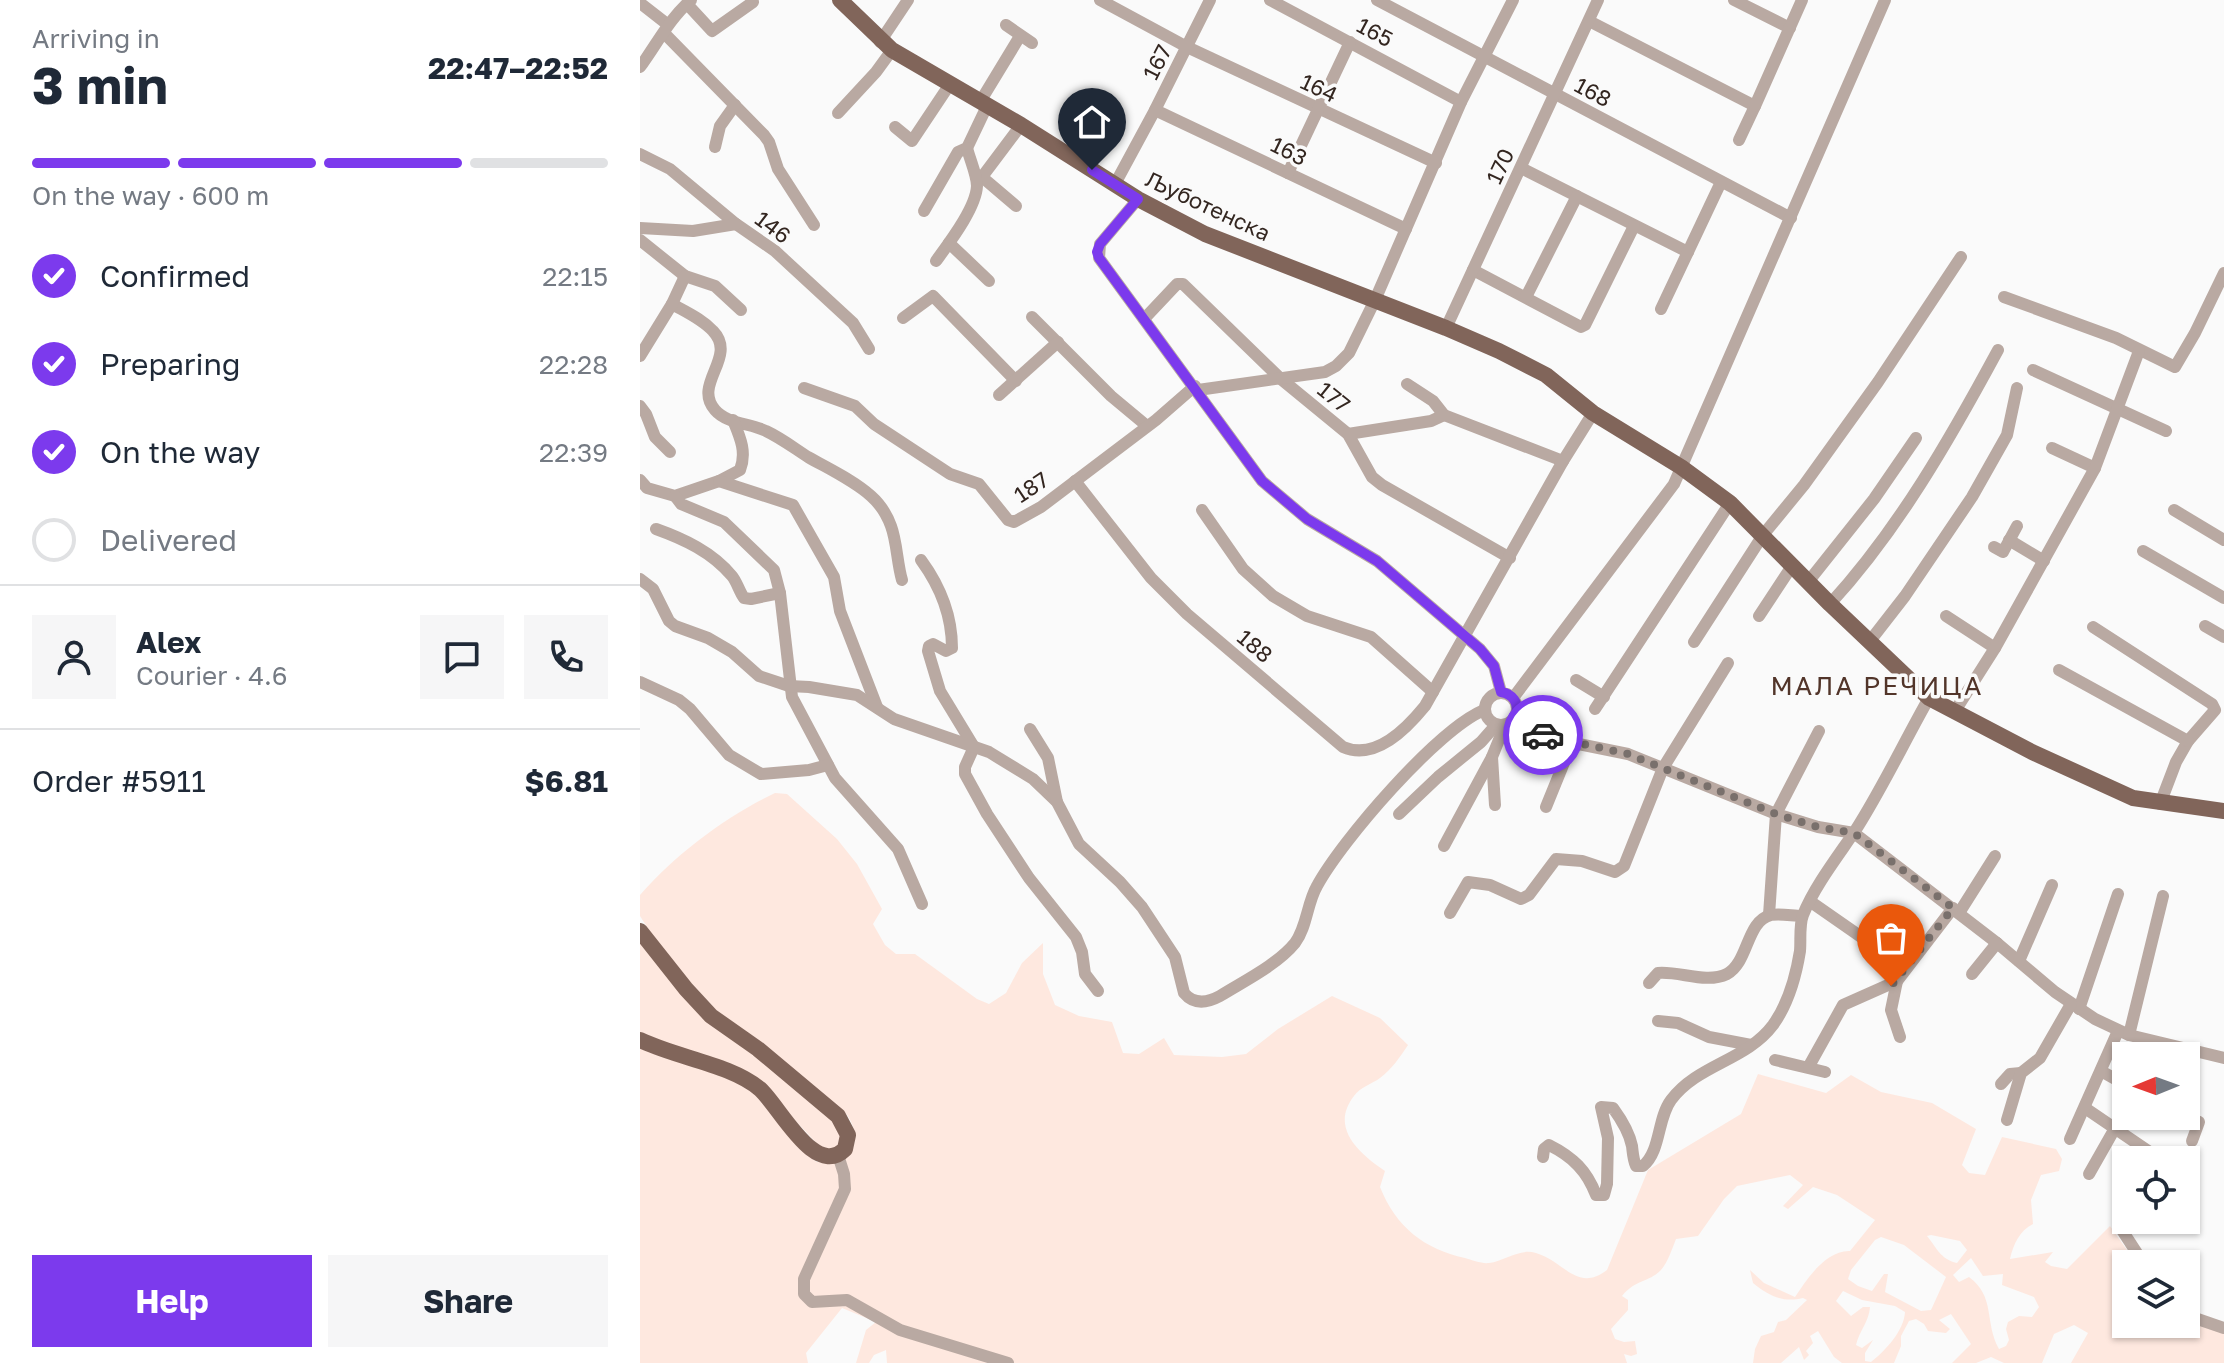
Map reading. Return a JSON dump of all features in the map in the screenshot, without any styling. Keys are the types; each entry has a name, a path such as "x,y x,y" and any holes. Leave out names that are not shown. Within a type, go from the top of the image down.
{"main road":[{"name":"Љуботенска","path":"840,0 886,46 1021,125 1138,199 1205,234 1446,328 1546,375 1593,413 1681,467 1730,503 1929,698 2032,752 2133,798 2224,811"},
{"path":"640,931 711,1016 758,1049 838,1116 848,1135 845,1149 838,1155 823,1157 808,1148 766,1095 744,1079 640,1040"}],"street":[{"path":"838,113 876,72 908,0"},
{"name":"164","path":"1100,0 1187,47 1436,163"},
{"name":"167","path":"1115,184 1210,0"},
{"name":"165","path":"1270,0 1461,102"},
{"name":"168","path":"1377,0 1791,218"},
{"path":"1196,388 1314,374 1336,366 1349,353 1461,102 1513,0"},
{"name":"170","path":"1446,328 1598,0"},
{"path":"1734,0 1749,4 1790,28"},
{"path":"1739,140 1802,0"},
{"path":"1030,729 1048,758 1057,802 1075,838 1132,896 1170,948 1188,998 1203,1002 1220,996 1294,944 1315,888 1377,806 1422,758 1468,718 1484,710 1489,698 1507,695 1669,493 1885,0"},
{"path":"640,67 689,2 712,31 753,2"},
{"name":"146","path":"640,3 769,142 778,169 814,225"},
{"path":"1589,21 1755,106"},
{"path":"1006,25 1032,43"},
{"path":"936,261 970,207 977,184 967,148 983,104 1020,36"},
{"path":"1288,173 1350,42"},
{"path":"895,127 912,141 950,84"},
{"path":"715,147 720,126 735,105"},
{"name":"163","path":"1155,110 1406,229"},
{"path":"1016,206 982,177 1021,125"},
{"path":"924,211 958,152 967,148"},
{"name":"146","path":"640,154 670,169 736,224 775,251 853,323 869,349"},
{"path":"1521,168 1688,252"},
{"path":"1661,309 1721,182"},
{"path":"1526,297 1577,196"},
{"path":"1138,199 1100,244 1097,252 1099,258 1248,463 1283,501 1377,561 1480,649 1494,666 1507,695 1517,706 1516,714 1438,777 1399,814"},
{"path":"640,228 693,231 736,224"},
{"path":"1473,270 1577,326 1585,325 1634,226"},
{"path":"641,242 685,276 715,286 741,310"},
{"path":"949,243 989,281"},
{"path":"1694,642 1763,535 1804,485 1878,382 1961,257"},
{"path":"2004,297 2116,338 2171,367 2179,364 2224,273"},
{"path":"640,356 685,276"},
{"name":"177","path":"1144,319 1177,284 1183,284 1281,379 1348,434 1372,477 1510,558"},
{"path":"903,318 933,296 1016,381"},
{"path":"672,304 698,318 715,332 722,345 722,354 708,386 714,409 725,418 778,437 870,495 883,509 892,528 902,580"},
{"path":"1032,317 1111,396 1147,426"},
{"path":"999,395 1058,342"},
{"path":"1830,604 1858,573 1936,460 1998,350"},
{"path":"1955,711 1995,648 2095,468 2139,351"},
{"path":"2033,370 2166,431"},
{"path":"1407,384 1433,401 1444,415 1563,461"},
{"name":"187","path":"804,388 855,406 880,427 950,474 979,484 1011,521 1017,521 1041,507 1196,388"},
{"path":"1870,641 1905,596 1972,497 2007,435 2017,388"},
{"path":"640,406 655,437 670,452"},
{"name":"188","path":"1075,481 1151,578 1187,614 1343,747 1358,751 1391,740 1411,724 1433,692 1593,413"},
{"path":"1348,434 1431,421 1444,415"},
{"path":"640,480 647,488 675,496 719,481 740,470 742,444 733,420"},
{"path":"1808,582 1856,522 1916,438"},
{"path":"2052,448 2095,468"},
{"path":"719,481 793,505 834,577 840,611 879,710"},
{"path":"675,496 681,504 724,522 767,561 777,578 780,593 792,697 846,793 898,849 922,904"},
{"path":"1595,709 1730,503"},
{"path":"1202,510 1243,569 1273,596 1296,611 1322,622 1371,637 1386,647 1433,692"},
{"path":"2174,510 2224,540"},
{"path":"1994,547 2003,552 2017,526"},
{"path":"656,529 710,555 733,577 744,598 780,593"},
{"path":"2009,540 2044,561"},
{"path":"2143,551 2224,598"},
{"path":"921,560 936,580 948,612 952,638 950,651 933,644 928,651 940,691 974,747"},
{"path":"1759,616 1792,566"},
{"path":"640,579 653,589 669,621 675,626 708,638 732,652 759,676 789,686 857,695 919,730 1004,759 1033,779 1057,802"},
{"path":"1946,616 1995,648"},
{"path":"2205,626 2224,637"},
{"path":"2093,627 2212,704 2215,710 2188,741 2176,762 2160,804"},
{"path":"1450,913 1468,882 1490,885 1521,899 1529,895 1556,859 1582,861 1615,872 1624,866 1663,768 1728,663"},
{"path":"2059,670 2188,741"},
{"path":"1576,680 1604,697"},
{"path":"640,682 679,700 729,755 761,774 809,770 828,765"},
{"path":"1543,1157 1544,1149 1549,1145 1557,1149 1587,1173 1596,1195 1604,1195 1608,1138 1601,1107 1613,1108 1621,1118 1632,1144 1633,1163 1643,1166 1652,1154 1660,1121 1670,1102 1699,1073 1734,1058 1763,1037 1775,1022 1789,992 1800,949 1802,916 1854,833 1929,698"},
{"path":"1484,710 1488,719 1500,725"},
{"path":"1516,714 1532,729 1549,738 1628,754 1776,814 1827,829 1854,833 2075,1007 2124,1033 2224,1058"},
{"path":"1444,846 1492,757 1500,725"},
{"path":"1769,915 1776,814 1819,731"},
{"path":"1546,807 1572,743"},
{"path":"974,747 967,760 965,774 1029,878 1076,937 1085,974 1098,991"},
{"path":"1492,757 1495,805"},
{"path":"1809,1066 1843,1005 1897,981 1956,911 1995,856"},
{"path":"2019,961 2052,885"},
{"path":"2001,1084 2010,1074 2021,1073 2040,1058 2075,1007 2118,894"},
{"path":"2070,1139 2101,1071 2124,1033 2163,896"},
{"path":"1811,902 1867,941"},
{"path":"1649,983 1658,973 1714,978 1728,973 1740,963 1762,920 1769,915 1802,916"},
{"path":"1972,974 1997,943"},
{"path":"1897,981 1891,1010 1900,1037"},
{"path":"1658,1021 1678,1023 1709,1037 1751,1045"},
{"path":"1775,1060 1825,1072"},
{"path":"2101,1071 2112,1077"},
{"path":"2007,1120 2021,1073"},
{"path":"2085,1108 2112,1128"},
{"path":"2089,1174 2114,1130 2140,1146"},
{"path":"2192,1141 2196,1130"},
{"path":"838,1155 843,1165 845,1189 804,1279 803,1291 807,1299 816,1303 847,1300 900,1330 1008,1363"},
{"path":"2200,1320 2224,1328"}],"shaded area":[{"path":"775,793 787,794 837,839 857,864 882,909 873,924 885,945 896,954 915,954 977,999 989,1004 1006,993 1022,963 1043,943 1043,974 1055,1005 1079,1016 1112,1022 1123,1053 1139,1054 1164,1038 1174,1055 1222,1057 1246,1054 1278,1029 1332,996 1380,1018 1408,1045 1388,1071 1354,1096 1347,1108 1346,1129 1366,1157 1385,1171 1380,1187 1403,1225 1424,1242 1450,1254 1486,1263 1530,1252 1546,1257 1579,1277 1596,1276 1607,1270 1648,1170 1741,1114 1758,1074 1826,1093 1851,1075 1881,1092 1932,1103 1976,1129 1962,1165 1969,1173 1985,1175 2002,1137 2056,1149 2062,1159 2059,1171 2041,1175 2031,1200 2033,1224 2018,1238 2010,1259 2053,1252 2045,1262 2067,1269 2110,1226 2112,1234 2116,1234 2127,1250 2112,1250 2112,1338 2200,1338 2200,1324 2224,1332 2224,1363 2071,1363 2088,1333 2074,1325 2054,1334 2042,1363 2004,1363 1991,1357 1976,1363 1952,1363 1971,1344 1951,1314 1939,1320 1950,1329 1946,1333 1928,1331 1916,1319 1909,1321 1901,1336 1901,1346 1894,1363 1842,1363 1834,1357 1818,1331 1810,1336 1813,1343 1806,1351 1809,1355 1804,1360 1799,1347 1781,1363 1753,1363 1761,1336 1774,1332 1778,1322 1786,1320 1807,1300 1771,1295 1753,1283 1750,1270 1764,1283 1795,1297 1825,1260 1850,1251 1875,1220 1837,1195 1813,1187 1788,1209 1783,1206 1803,1185 1790,1175 1737,1186 1698,1236 1676,1239 1661,1270 1622,1296 1628,1300 1628,1310 1611,1329 1615,1339 1635,1341 1637,1354 1624,1354 1627,1363 887,1363 886,1350 874,1355 869,1363 856,1363 866,1330 876,1322 842,1308 806,1353 808,1363 640,1363 640,1046 709,1068 742,1084 769,1106 797,1143 817,1162 839,1163 850,1154 855,1142 847,1115 767,1049 731,1026 664,954 640,916 640,895 654,880 702,838","holes":["1927,1236 1960,1241 1967,1250 1957,1263 1951,1261 1939,1252","1881,1237 1904,1245 1946,1277 1931,1310 1921,1311 1885,1292 1888,1274 1884,1274 1872,1291 1848,1279 1851,1270 1875,1240","1971,1258 1983,1276 2003,1274 2002,1285 2034,1297 2039,1307 2032,1317 2019,1316 2008,1322 2009,1340 2006,1346 1999,1349 1983,1293 1969,1277 1959,1282 1953,1275","1843,1291 1862,1300 1895,1306 1905,1312 1897,1333 1871,1362 1865,1361 1865,1353 1873,1340 1862,1348 1856,1345 1870,1307 1863,1307 1851,1316 1836,1301"]},
{"path":"640,942 744,1045 830,1118 841,1132 837,1148 823,1150 774,1098 640,1034"}],"way so far":[{"path":"1543,735 1628,754 1736,800 1795,821 1854,833 1953,908 1891,986"}],"district":[{"name":"МАЛА РЕЧИЦА","path":"1877,686"}],"route":[{"path":"1092,170 1138,199 1100,244 1097,252 1099,258 1262,481 1291,508 1377,561 1480,649 1494,666 1501,692 1513,698 1517,706 1516,714 1543,735"}]}
